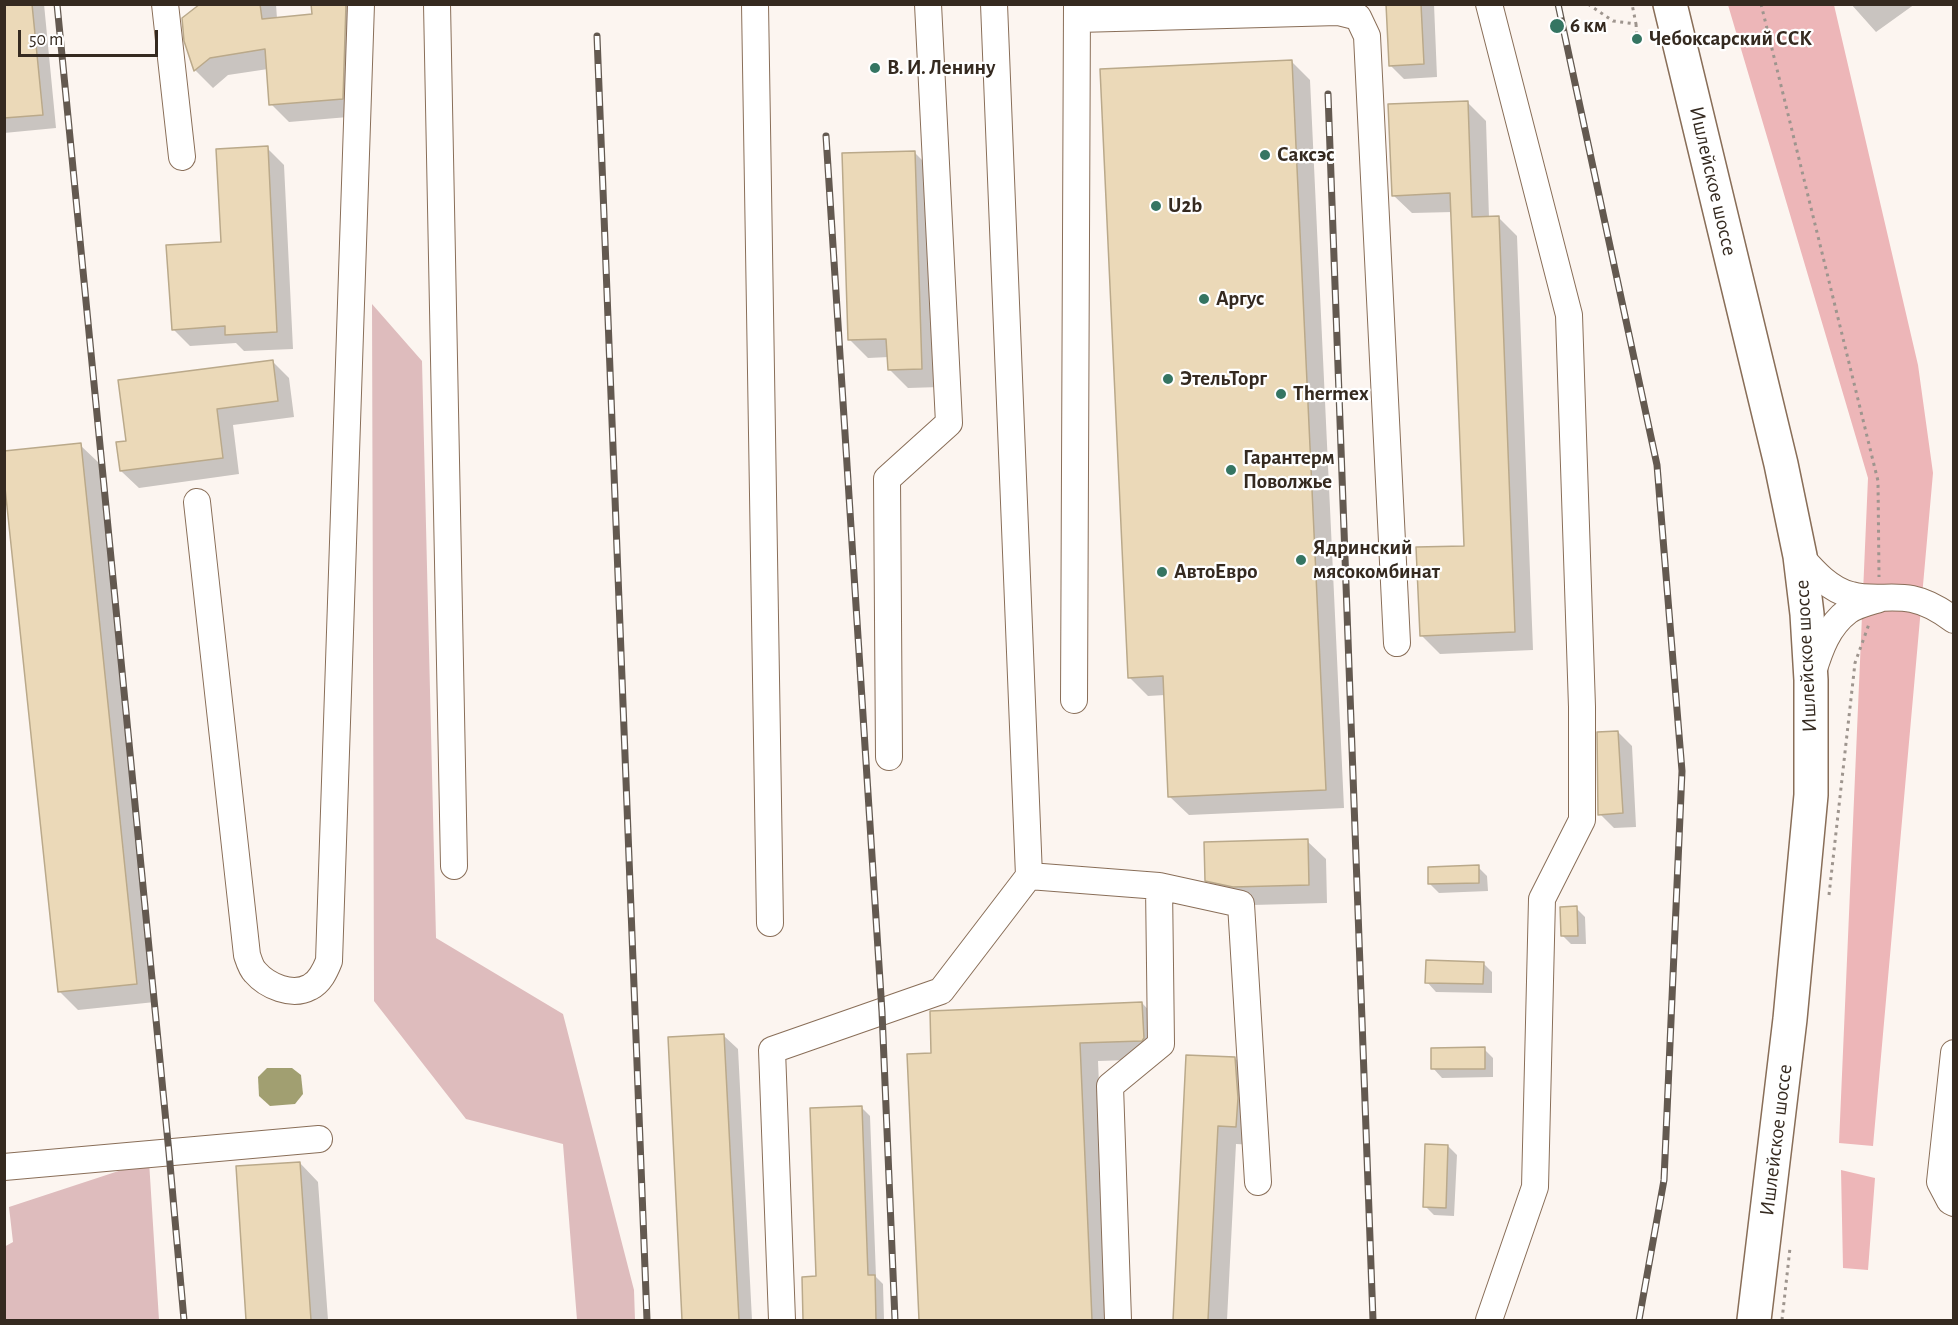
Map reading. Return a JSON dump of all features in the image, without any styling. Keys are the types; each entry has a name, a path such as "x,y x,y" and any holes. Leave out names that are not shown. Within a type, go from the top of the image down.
{"main road":[{"name":"Ишлейское шоссе","path":"1670,4 1781,464 1800,556 1808,614 1811,680 1811,795 1790,1019 1754,1320"}],"lane":[{"path":"165,4 182,157"},
{"path":"197,502 247,955 254,971 265,981 281,989 299,991 311,987 322,976 329,961 361,4"},
{"path":"437,4 454,866"},
{"path":"755,4 770,923"},
{"path":"889,757 887,479 949,423 928,4"},
{"path":"782,1320 772,1050 941,991 1029,876 994,4"},
{"path":"1489,4 1569,315 1582,695 1582,820 1542,899 1535,1187 1489,1320"},
{"path":"1074,700 1077,12 1338,12 1358,17 1367,36 1397,643"},
{"path":"1800,556 1814,573 1833,587 1851,595 1912,599 1942,611 1953,620"},
{"path":"1811,680 1820,650 1831,629 1849,610 1879,598"},
{"path":"1029,876 1159,886 1241,904 1258,1182"},
{"path":"1118,1320 1110,1086 1161,1044 1159,886"},
{"path":"1953,1053 1940,1182 1953,1203"},
{"path":"4,1167 319,1139"}],"path":[{"path":"1588,4 1613,21 1636,24"},
{"path":"1632,4 1637,39"}],"shaded area":[{"path":"1728,5 1834,5 1918,365 1933,473 1873,1146 1839,1143 1868,478"},
{"path":"372,304 422,361 436,938 563,1014 634,1290 635,1320 577,1320 563,1144 466,1119 374,1001"},
{"path":"267,1068 292,1068 301,1075 303,1094 295,1104 270,1106 259,1096 258,1077"},
{"path":"149,1161 159,1320 5,1320 4,1247 13,1242 9,1207"},
{"path":"1841,1170 1875,1178 1868,1270 1843,1268"}],"building":[{"path":"4,4 32,4 43,115 4,118"},
{"path":"200,4 260,4 262,19 312,14 311,4 346,4 343,99 269,105 265,49 210,58 194,71 184,41 182,18"},
{"path":"1386,4 1421,4 1424,64 1389,66"},
{"path":"1292,60 1326,790 1168,797 1163,676 1128,678 1100,69"},
{"path":"1468,101 1472,217 1499,216 1515,632 1420,636 1416,547 1464,546 1450,193 1392,196 1388,104"},
{"path":"268,146 277,332 225,335 225,326 172,330 166,245 221,242 216,149"},
{"path":"915,151 922,369 888,370 886,339 848,340 842,153"},
{"path":"273,360 278,401 217,409 223,458 120,471 116,442 126,441 118,380"},
{"path":"81,443 137,984 58,992 4,478 4,451"},
{"path":"1618,731 1623,813 1598,815 1597,732"},
{"path":"1308,839 1309,885 1233,887 1205,881 1204,842"},
{"path":"1479,865 1479,883 1428,884 1428,867"},
{"path":"1577,906 1578,936 1561,936 1560,907"},
{"path":"1426,960 1484,962 1483,984 1425,983"},
{"path":"1142,1002 1144,1038 1142,1041 1080,1043 1092,1320 919,1320 907,1054 931,1053 930,1011"},
{"path":"724,1034 739,1320 682,1320 668,1037"},
{"path":"1485,1047 1485,1069 1431,1069 1431,1048"},
{"path":"1186,1055 1235,1057 1238,1098 1236,1127 1218,1126 1208,1320 1173,1320"},
{"path":"862,1106 868,1275 875,1275 876,1320 803,1320 802,1277 816,1276 810,1108"},
{"path":"1425,1144 1448,1145 1446,1208 1423,1207"},
{"path":"300,1162 311,1320 246,1320 236,1166"}],"railway":[{"path":"57,4 184,1320"},
{"path":"1558,4 1657,465 1682,771 1664,1180 1639,1320"},
{"path":"597,36 647,1320"},
{"path":"1328,94 1373,1320"},
{"path":"826,136 882,1012 895,1320"}],"place":[{"name":"6 км","path":"1557,26"},
{"name":"Чебоксарский ССК","path":"1637,39"},
{"name":"В. И. Ленину","path":"875,68"},
{"name":"Саксэс","path":"1265,155"},
{"name":"U2b","path":"1156,206"},
{"name":"Аргус","path":"1204,299"},
{"name":"ЭтельТорг","path":"1168,379"},
{"name":"Thermex","path":"1281,394"},
{"name":"Гарантерм Поволжье","path":"1231,470"},
{"name":"Ядринский мясокомбинат","path":"1301,560"},
{"name":"АвтоЕвро","path":"1162,572"}]}
